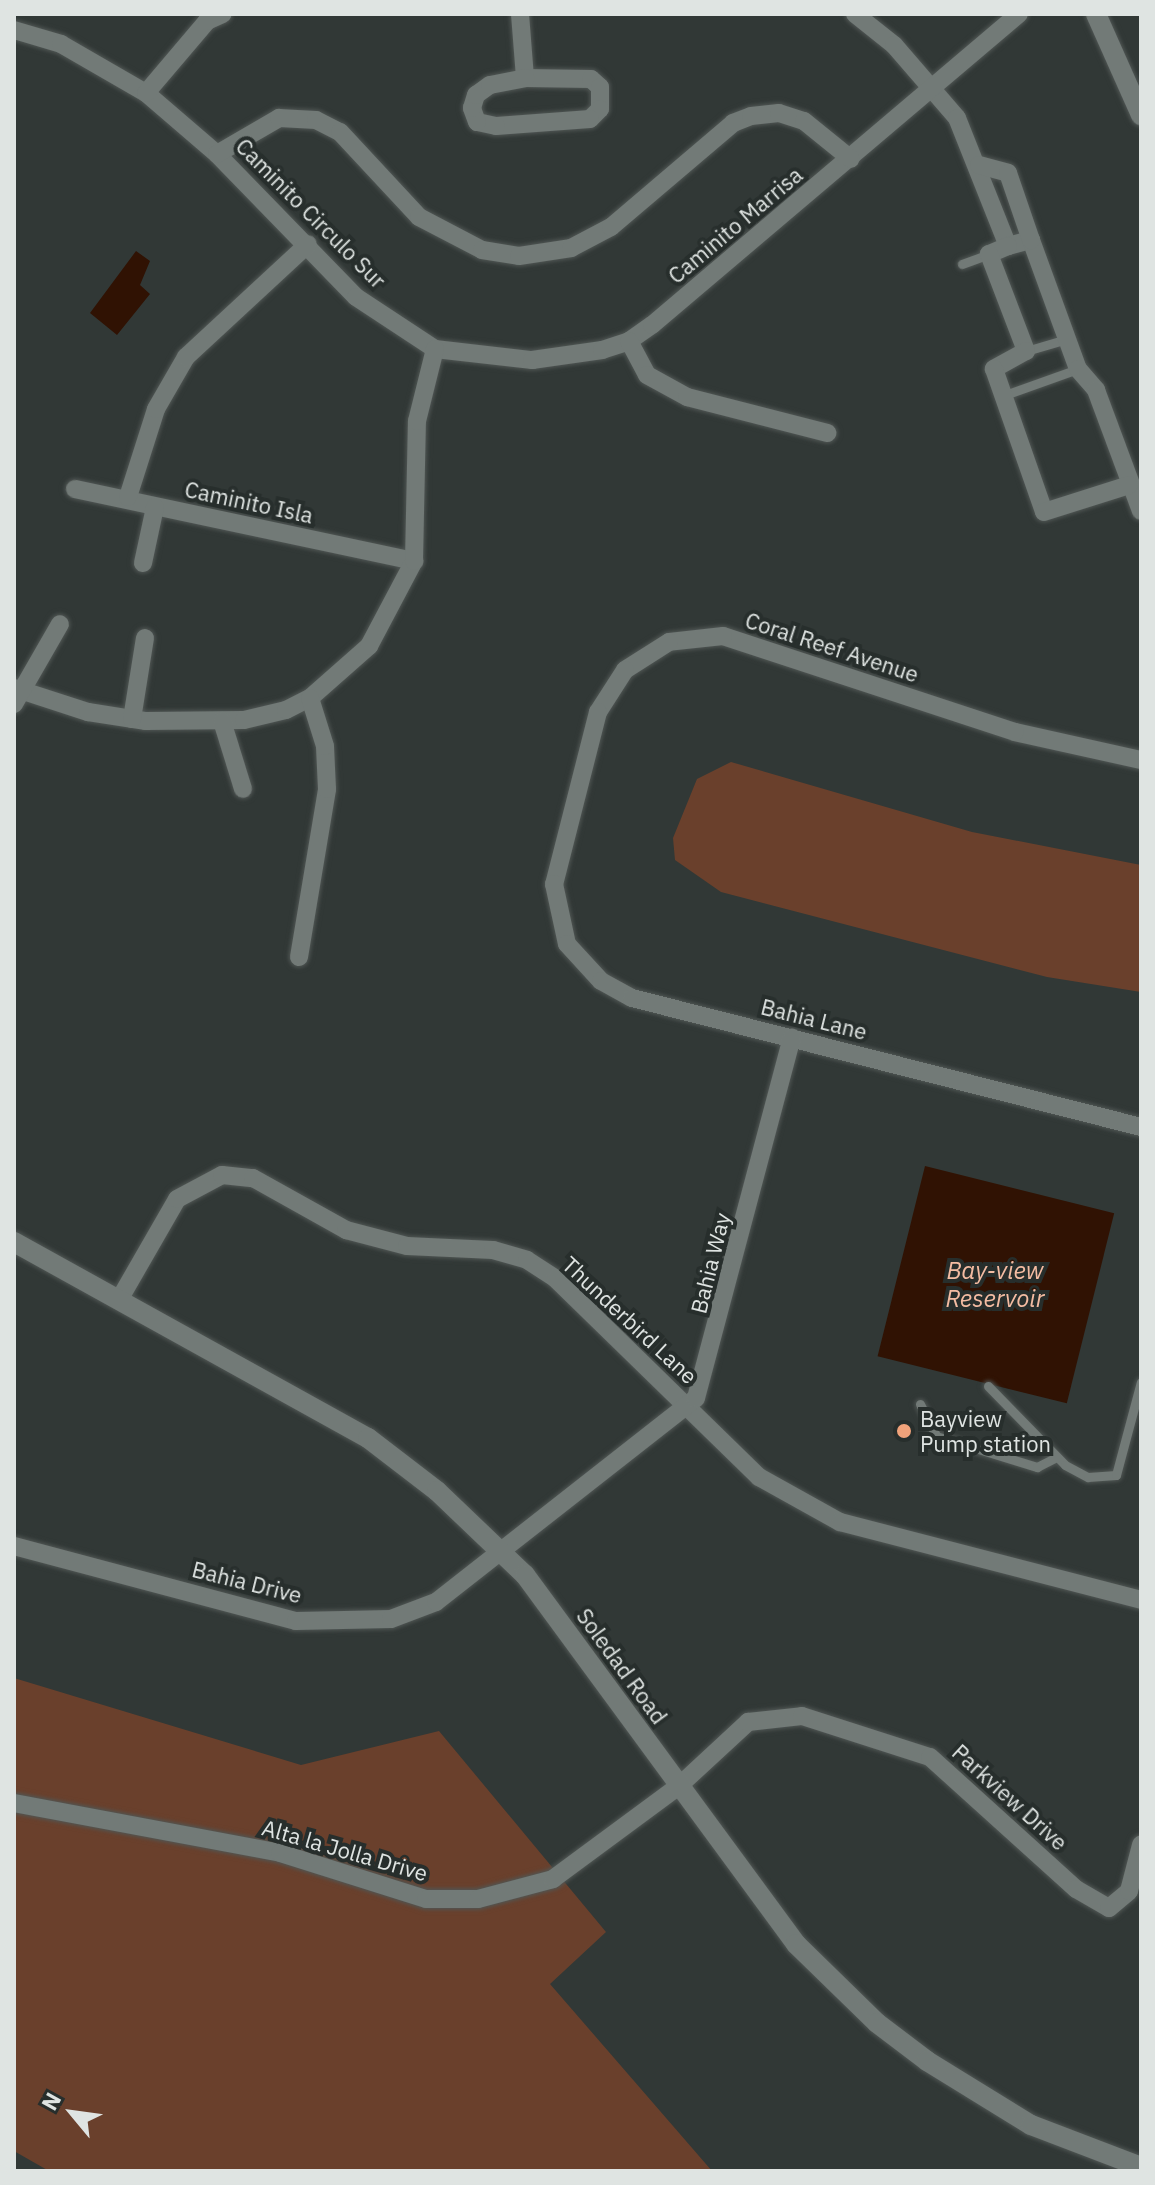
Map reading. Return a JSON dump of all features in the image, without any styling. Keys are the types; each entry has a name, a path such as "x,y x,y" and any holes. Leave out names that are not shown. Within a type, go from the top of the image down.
{"street":[{"path":"23,32 32,14"},
{"path":"520,14 525,78"},
{"path":"855,14 894,45 957,118 979,165 1008,246"},
{"name":"Caminito Marrisa","path":"435,349 532,360 629,341 935,89 1019,14"},
{"path":"1096,14 1141,115"},
{"path":"146,93 209,16"},
{"name":"Caminito Circulo Sur","path":"23,32 61,44 146,93 217,154 308,244 356,297 435,349"},
{"path":"525,78 591,79 600,87 600,109 590,119 496,126 477,122 472,108 476,95 490,85 525,78"},
{"path":"217,154 279,118 316,120 340,132 419,217 482,250 519,256 571,248 611,227 733,123 751,116 779,113 804,121 851,159"},
{"path":"979,165 1008,173 1078,369 1096,390 1141,511"},
{"path":"1031,240 989,254 1026,351 994,369 1044,512 1129,485"},
{"path":"128,497 156,409 186,357 308,244"},
{"path":"629,341 647,375 687,397 827,433"},
{"path":"60,624 17,695 132,719 222,721 286,710 310,698 369,646 414,561 417,421 435,349"},
{"name":"Caminito Isla","path":"75,489 128,497 155,507 414,561"},
{"path":"143,563 155,507"},
{"name":"Coral Reef Avenue","path":"559,869 598,712 625,670 669,642 723,636 1015,732 1141,760"},
{"path":"132,719 145,638"},
{"path":"299,957 327,789 325,746 310,698"},
{"path":"222,721 243,789"},
{"name":"Bahia Lane","path":"559,869 557,913 567,944 601,981 632,998 1141,1127"},
{"name":"Bahia Way","path":"503,1552 686,1405 705,1380 792,1038"},
{"name":"Thunderbird Lane","path":"119,1300 177,1199 222,1175 253,1178 346,1230 407,1246 493,1250 527,1260 556,1279 780,1494 840,1522 1141,1600"},
{"name":"Soledad Road","path":"14,1242 368,1438 437,1491 525,1575 796,1944 877,2023 927,2061 1031,2125 1141,2167"},
{"name":"Bahia Drive","path":"14,1546 296,1621 391,1619 436,1602 503,1552"},
{"name":"Parkview Drive","path":"680,1785 748,1722 802,1716 930,1757 1076,1889 1109,1908 1129,1891 1141,1845"},
{"name":"Alta la Jolla Drive","path":"14,1803 280,1853 410,1896 478,1899 553,1879 680,1785"}],"lane":[{"path":"962,264 989,254"},
{"path":"1026,351 1067,339"},
{"path":"1002,396 1078,369"},
{"path":"988,1386 1057,1457 1088,1477 1116,1475 1141,1382"},
{"path":"920,1404 936,1436 1037,1467 1057,1457"}],"shaded area":[{"path":"731,762 972,832 1141,865 1141,992 1047,977 721,892 675,860 673,838 697,779"},
{"path":"14,1678 301,1765 439,1731 606,1932 550,1984 712,2171 49,2171 14,2151"}],"water":[{"path":"136,251 150,261 140,285 150,294 117,335 90,313"},
{"name":"Bay-view Reservoir","path":"925,1166 1114,1213 1067,1403 878,1356"}],"place":[{"name":"Bayview Pump station","path":"904,1431"}]}
